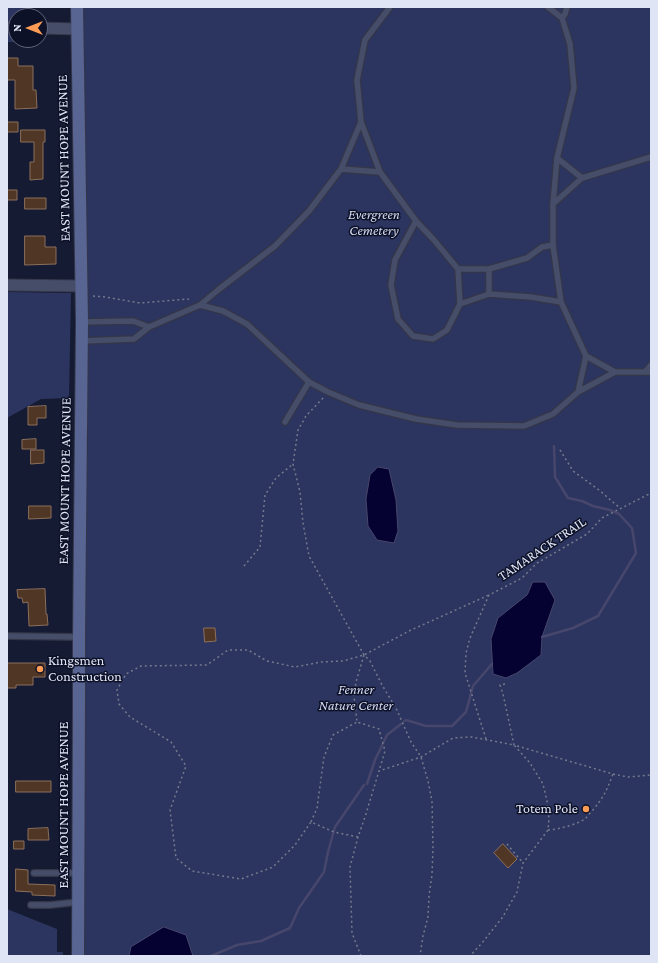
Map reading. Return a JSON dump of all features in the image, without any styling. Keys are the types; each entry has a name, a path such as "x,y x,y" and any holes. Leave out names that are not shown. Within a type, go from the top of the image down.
{"street":[{"name":"EAST MOUNT HOPE AVENUE","path":"77,7 82,322 78,956"},
{"path":"48,28 77,29"},
{"path":"7,285 81,286"}],"lane":[{"path":"390,7 365,40 357,80 361,122 380,172 416,221 458,269 460,304 447,330 433,339 413,336 398,319 391,284 395,260 416,221"},
{"path":"548,7 562,18 570,44 574,88 557,158 553,204 553,245 561,302 586,356 615,372"},
{"path":"562,18 567,7"},
{"path":"82,341 134,339 149,327 200,305 275,246 309,211 341,169 361,122"},
{"path":"553,204 582,178 651,157"},
{"path":"557,158 582,178"},
{"path":"341,169 380,172"},
{"path":"458,269 489,269 527,258 542,247 553,245"},
{"path":"489,269 489,294"},
{"path":"460,304 489,294 531,297 561,302"},
{"path":"200,305 223,311 247,324 310,382 328,392 359,405 416,419 458,425 524,426 553,414 578,392 615,372 648,372 651,365"},
{"path":"82,322 133,322 149,327"},
{"path":"578,392 586,356"},
{"path":"285,422 310,382"},
{"path":"7,636 79,637"},
{"path":"34,873 79,873"},
{"path":"31,906 78,902"}],"path":[{"path":"90,296 119,299 133,303 188,299 200,305"},
{"path":"328,392 306,416 298,430 293,464 300,492 303,523 309,556 364,655 370,661 396,708 411,742 422,757 432,801 433,848 428,917 422,936 420,956"},
{"path":"560,450 573,470 621,509"},
{"path":"244,566 260,547 265,495 276,478 293,464"},
{"name":"TAMARACK TRAIL","path":"486,739 465,673 466,653 470,638 489,595 522,578 537,563 587,534 602,518 651,493"},
{"path":"361,956 352,933 350,867 358,837 386,751 379,729 357,722 333,735 324,758 317,808 311,822 295,845 273,867 241,879 192,871 176,858 170,810 186,766 171,742 130,717 119,704 117,690 126,674 141,666 207,665 228,650 248,650 267,661 295,667 321,662 343,661 364,655 409,631 489,595"},
{"path":"357,722 354,696 356,682 364,655"},
{"path":"470,956 482,944 502,918 518,892 523,864 548,830 549,819 543,784 530,763 514,745 500,685 505,684"},
{"path":"379,771 422,757 453,738 472,737 514,745 613,774 628,777 651,775"},
{"path":"548,830 576,823 586,818 600,803 608,789 613,774"},
{"path":"311,822 334,832 358,837"},
{"path":"507,844 523,864"}],"green space":[{"path":"7,7 32,7 8,8 7,42"},
{"path":"80,7 651,7 651,956 79,956 79,637 88,438"},
{"path":"7,292 71,293 69,398 41,399 7,418"},
{"path":"7,909 57,929 57,952 63,952 63,956 7,956"}],"shaded area":[{"path":"378,467 389,469 396,500 398,531 394,543 377,540 368,526 366,499 370,475"},
{"path":"533,582 545,582 555,600 542,637 541,655 517,673 506,678 493,674 491,639 498,618 527,595"},
{"path":"164,927 186,935 193,956 129,956 131,947"}],"building":[{"path":"7,58 18,58 18,66 33,66 33,90 36,90 37,108 15,109 15,80 7,80"},
{"path":"7,122 18,122 18,132 7,132"},
{"path":"21,130 45,130 45,142 43,142 43,179 30,180 30,162 34,162 34,142 21,142"},
{"path":"7,190 17,190 17,200 7,200"},
{"path":"25,198 46,198 46,209 25,209"},
{"path":"25,236 45,236 45,247 56,247 56,264 25,265"},
{"path":"46,406 46,418 37,418 37,425 28,425 28,407"},
{"path":"36,439 36,449 22,449 22,440"},
{"path":"31,450 44,450 44,463 31,464"},
{"path":"29,506 51,506 51,518 29,519"},
{"path":"45,589 48,625 29,626 28,602 23,603 22,598 18,598 17,590"},
{"path":"204,628 215,628 216,641 205,642"},
{"path":"7,663 45,663 45,677 33,677 33,685 16,685 16,688 7,688"},
{"path":"16,781 51,781 51,792 16,792"},
{"path":"48,828 49,840 28,840 28,829"},
{"path":"14,841 24,841 24,849 14,849"},
{"path":"503,844 517,859 508,868 494,853"},
{"path":"16,869 28,870 28,884 55,885 55,896 32,895 32,892 16,891"}],"waterway":[{"path":"542,637 573,628 598,616 636,553 632,528 619,514 582,501 568,498 555,477 554,446"},
{"path":"404,721 406,720 426,726 452,726 466,712 473,686 492,664"},
{"path":"367,784 375,760 387,735 401,724"},
{"path":"211,956 237,945 261,941 290,928 299,908 324,872 335,827 364,785"}],"place":[{"name":"Kingsmen Construction","path":"40,669"},
{"name":"Totem Pole","path":"586,809"}],"park label":[{"name":"Evergreen Cemetery","path":"374,224"},
{"name":"Fenner Nature Center","path":"356,698"}]}
